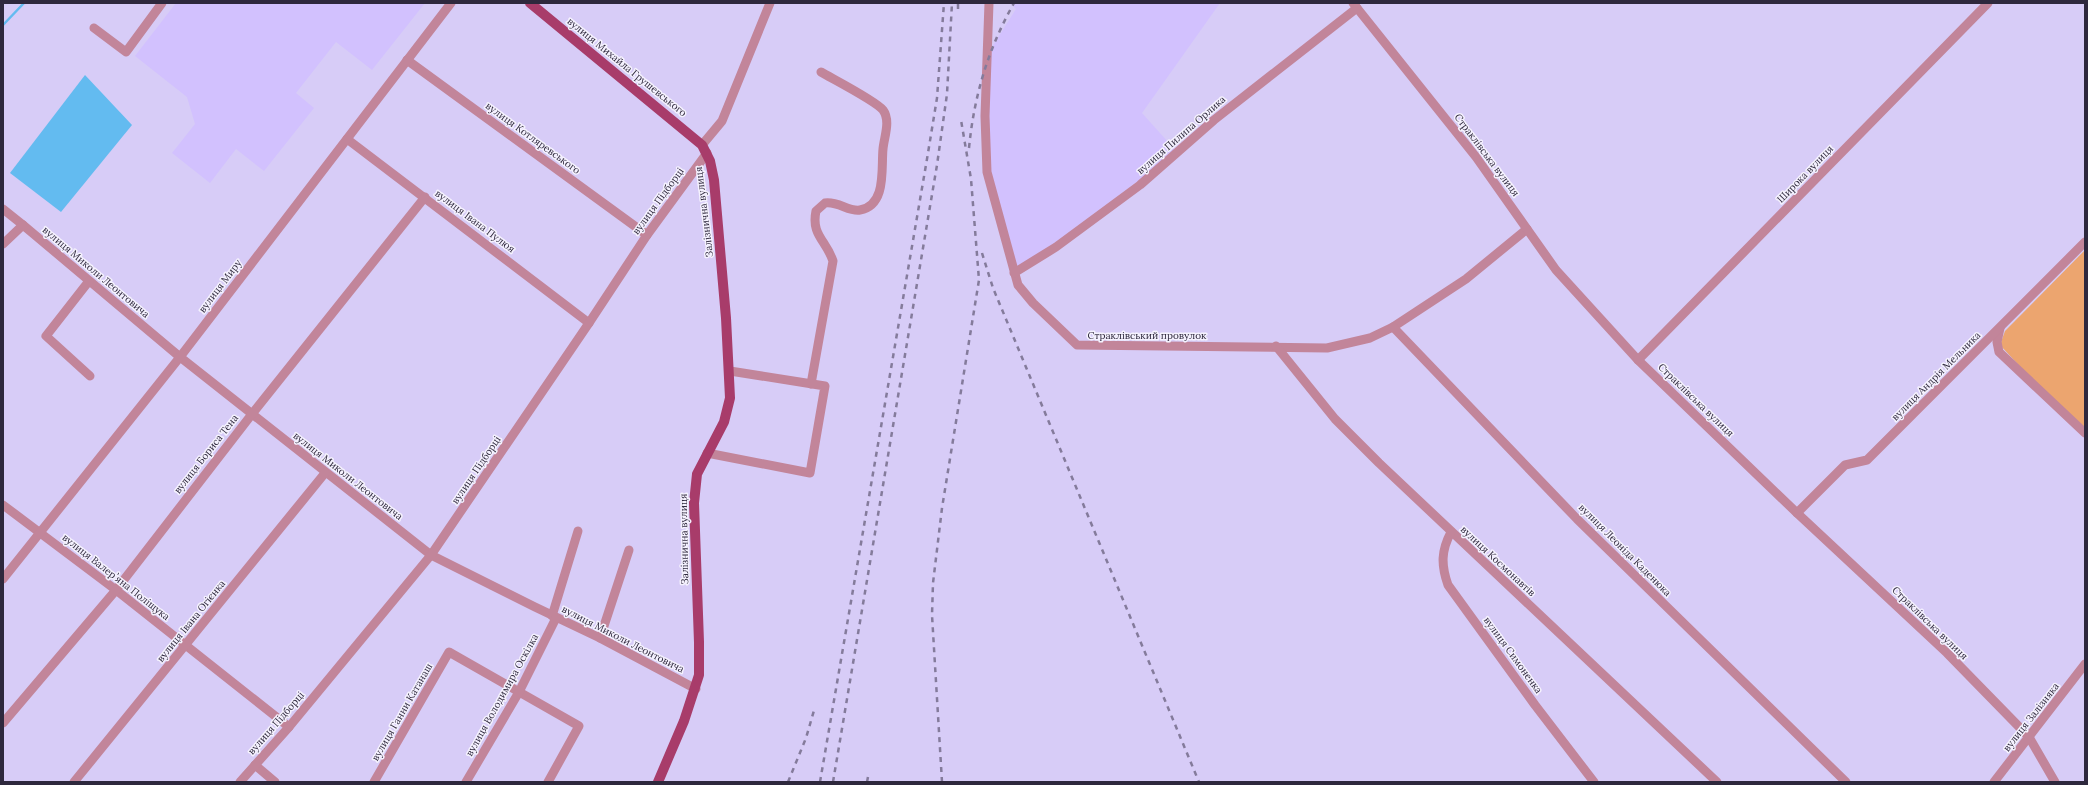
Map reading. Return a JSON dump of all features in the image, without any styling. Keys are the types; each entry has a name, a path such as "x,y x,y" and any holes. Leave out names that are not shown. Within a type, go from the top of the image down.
{"main road":[{"name":"вулиця Михайла Грушевського","path":"530,3 705,149"},
{"name":"Залізнична вулиця","path":"658,782 696,689 700,660 694,503 697,474 728,411 730,398 730,371 716,190 712,170 705,149"}],"street":[{"path":"94,28 126,52 162,3"},
{"name":"вулиця Миру","path":"3,579 180,357 451,3"},
{"path":"705,149 722,121 770,3"},
{"name":"Страклівський провулок","path":"989,3 985,116 987,172 1018,285 1033,303 1077,346 1276,346 1327,348 1370,338 1393,327 1466,280 1527,228"},
{"name":"Широка вулиця","path":"1638,360 1988,3"},
{"name":"вулиця Пилипа Орлика","path":"1014,273 1056,247 1140,185 1214,120 1355,5"},
{"name":"Страклівська вулиця","path":"1355,5 1476,156 1556,270 1638,360 1797,514 1947,653 2029,737 2056,782"},
{"name":"вулиця Котляревського","path":"407,60 646,235"},
{"path":"812,384 833,261 815,232 816,211 825,203 836,203 854,210 860,210 874,201 882,182 883,149 887,121 886,115 879,106 821,72"},
{"name":"вулиця Івана Пулюя","path":"347,139 589,323"},
{"name":"вулиця Підборці","path":"240,782 289,727 431,555 705,149"},
{"name":"вулиця Бориса Тена","path":"3,723 116,590 252,414 425,197"},
{"name":"вулиця Миколи Леонтовича","path":"3,209 180,357 325,473 431,555 554,617 600,638 696,689"},
{"path":"3,244 22,225"},
{"name":"вулиця Андрія Мельника","path":"1797,514 1845,465 1866,460 2085,242"},
{"path":"89,281 46,336 90,376"},
{"name":"вулиця Леоніда Каденюка","path":"1393,327 1577,518 1846,782"},
{"path":"2001,327 1997,342 1999,352 2085,433"},
{"name":"вулиця Космонавтів","path":"1276,346 1335,419 1378,464 1717,782"},
{"path":"707,453 810,473 825,386 730,371"},
{"name":"вулиця Івана Огієнка","path":"74,782 325,473"},
{"name":"вулиця Валерʼяна Поліщука","path":"3,505 116,590 289,727"},
{"name":"вулиця Володимира Оскілка","path":"466,782 519,692 554,617 578,531"},
{"name":"вулиця Симоненка","path":"1451,532 1443,550 1444,571 1448,585 1594,782"},
{"path":"600,638 629,550"},
{"name":"вулиця Ганни Катанаш","path":"374,782 449,652 519,692"},
{"name":"вулиця Залізняка","path":"1994,782 2085,664"},
{"path":"519,692 579,726 548,782"},
{"path":"255,765 276,782"}],"shaded area":[{"path":"176,3 425,3 372,70 336,42 296,93 314,108 264,171 236,149 210,183 172,153 195,124 187,97 135,56"},
{"path":"1010,3 1220,3 1142,113 1177,152 1014,273 987,172 987,55 1016,9"},
{"path":"2085,250 2085,428 2025,372 2000,345 2005,331"}],"water":[{"path":"85,75 132,125 61,212 10,173"}],"waterway":[{"path":"3,25 24,3"}],"railway":[{"path":"820,782 937,98 944,3"},
{"path":"833,782 937,165 947,94 952,3"},
{"path":"958,3 958,9"},
{"path":"969,148 974,110 984,73 997,38 1014,3"},
{"path":"942,782 932,615 933,583 942,508 979,280 971,179 961,120"},
{"path":"982,253 993,288 1199,782"},
{"path":"788,782 806,738 815,707"},
{"path":"867,782 868,777"}]}
